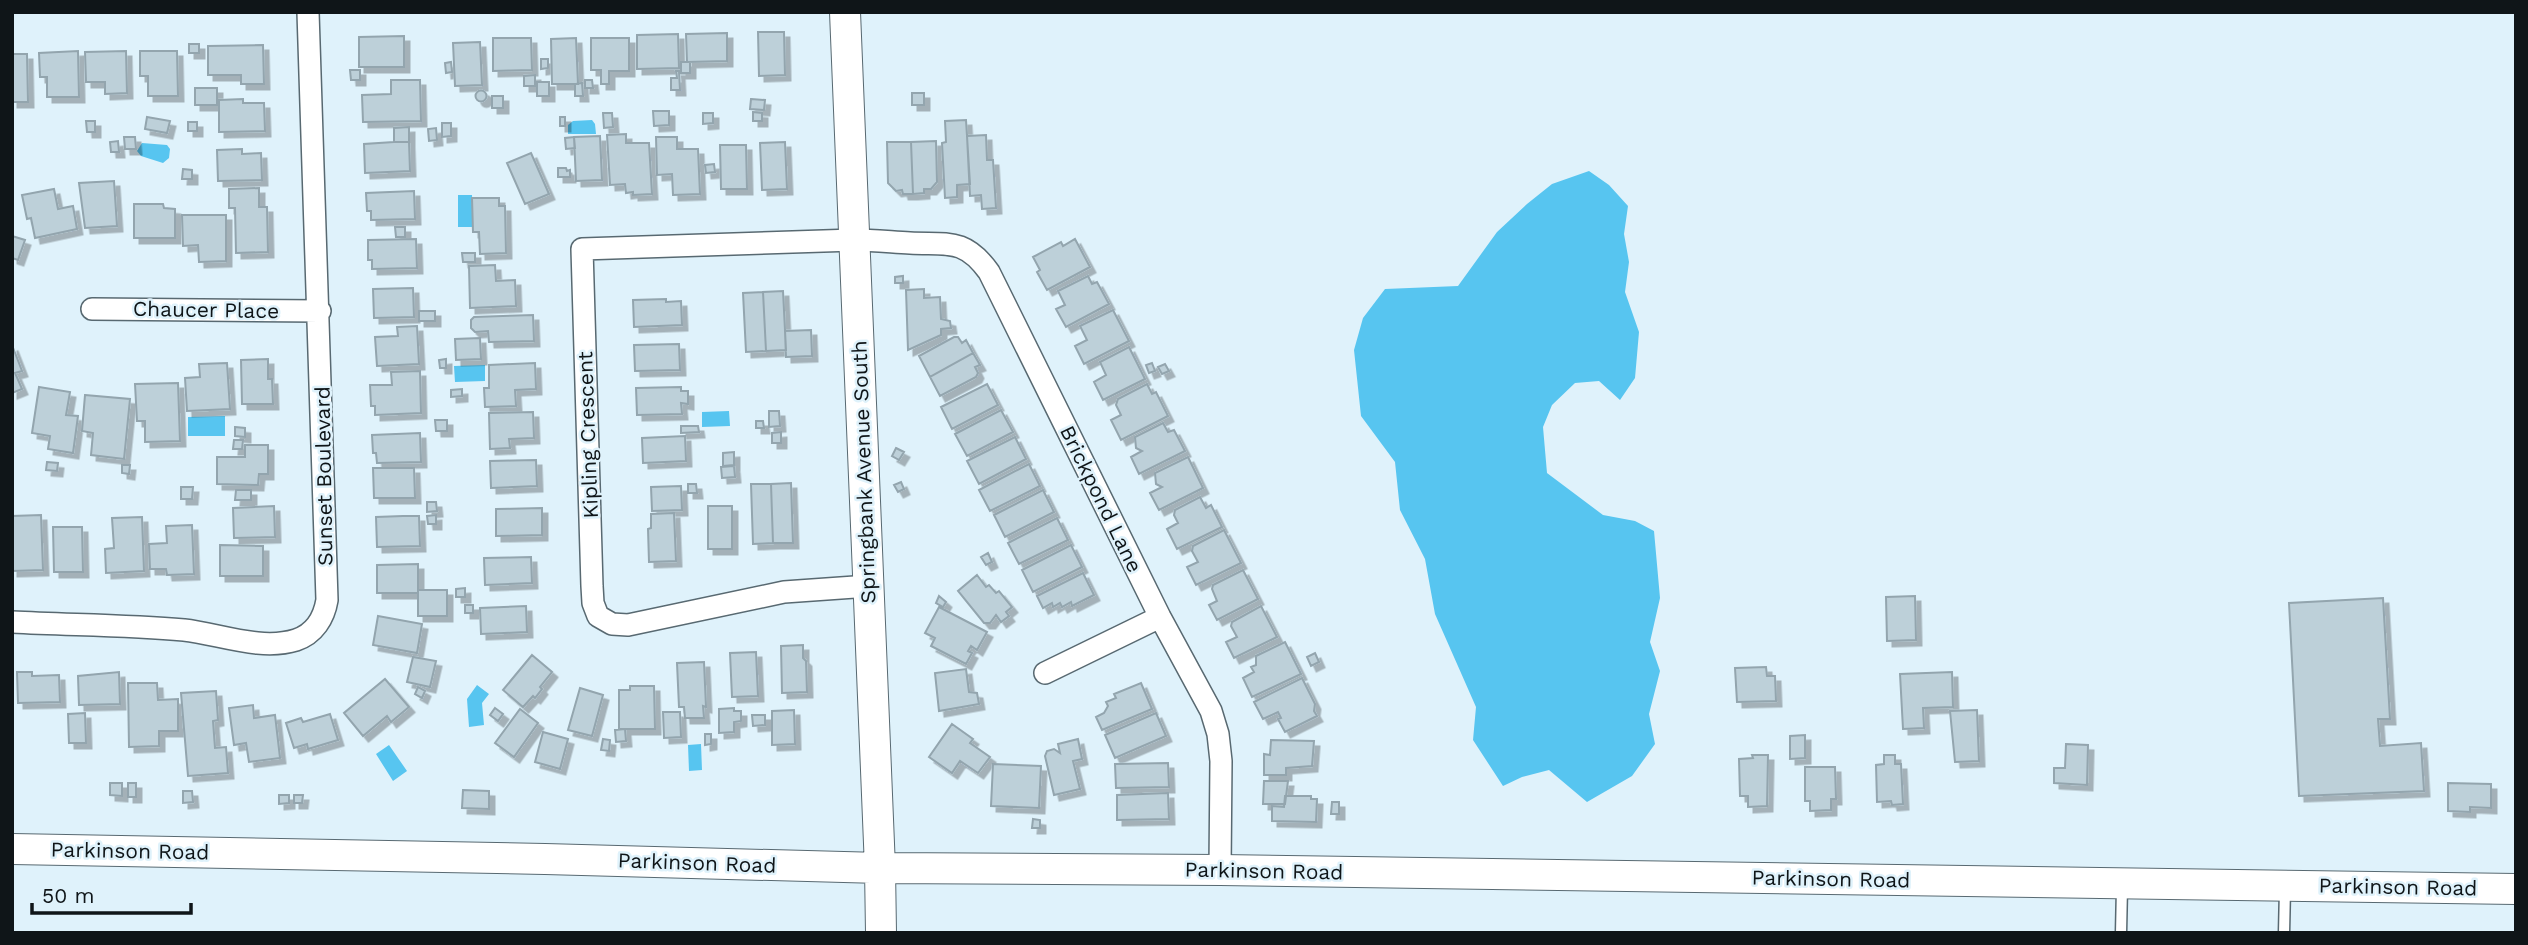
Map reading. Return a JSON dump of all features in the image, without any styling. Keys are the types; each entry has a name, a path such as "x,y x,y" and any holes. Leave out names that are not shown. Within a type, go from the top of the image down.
{"main road":[{"name":"Springbank Avenue South","path":"845,12 881,933"},
{"name":"Parkinson Road","path":"12,849 572,859 880,868 1220,870 2516,889"}],"street":[{"name":"Sunset Boulevard","path":"12,622 101,624 185,631 272,643 293,641 308,635 325,613 327,600 320,312 308,12"},
{"name":"Kipling Crescent","path":"854,240 582,249 592,586 593,603 598,617 612,624 628,625 784,592 869,586"},
{"name":"Brickpond Lane","path":"854,240 944,242 961,247 987,269 1160,617 1203,696 1218,734 1221,768 1220,870"},
{"name":"Chaucer Place","path":"92,309 320,312"},
{"path":"1045,673 1160,617"}],"lane":[{"path":"2121,933 2122,883"},
{"path":"2284,933 2285,885"}],"water":[{"path":"592,120 596,134 568,134 568,125 573,121"},
{"path":"142,143 167,145 170,149 169,158 163,163 141,156 137,151"},
{"path":"1589,171 1609,185 1628,206 1624,234 1629,262 1625,292 1639,332 1635,378 1620,400 1599,381 1575,383 1552,405 1543,427 1547,473 1603,515 1635,521 1654,531 1660,598 1650,642 1660,671 1649,714 1655,744 1632,776 1587,802 1549,770 1522,777 1503,786 1473,740 1476,707 1435,614 1425,559 1400,510 1395,462 1361,416 1354,350 1363,318 1385,289 1458,286 1497,232 1527,204 1552,184"},
{"path":"458,195 472,195 473,227 458,227"},
{"path":"485,365 485,381 455,382 454,366"},
{"path":"729,411 730,426 702,427 702,412"},
{"path":"225,416 225,436 188,436 188,417"},
{"path":"477,685 489,694 482,703 484,725 469,727 467,699"},
{"path":"701,744 702,770 689,771 688,745"},
{"path":"389,745 407,771 393,781 376,754"}],"building":[{"path":"758,32 784,32 785,75 759,76"},
{"path":"727,33 727,61 687,62 686,34"},
{"path":"678,34 679,68 637,69 637,35"},
{"path":"404,36 404,67 359,67 359,37"},
{"path":"493,38 531,38 532,70 493,71"},
{"path":"576,38 578,84 552,84 551,39"},
{"path":"591,38 629,38 629,71 609,71 609,84 601,84 601,70 591,70"},
{"path":"480,42 482,85 455,86 453,43"},
{"path":"189,44 199,44 199,53 189,53"},
{"path":"263,45 264,84 241,84 241,75 208,75 208,46"},
{"path":"78,51 79,97 47,97 47,77 40,77 39,53"},
{"path":"126,51 127,93 105,94 105,82 86,82 85,52"},
{"path":"140,51 177,51 178,96 148,96 148,76 140,76"},
{"path":"12,54 27,54 28,102 12,102"},
{"path":"541,59 548,59 548,68 541,69"},
{"path":"451,62 452,72 446,73 445,63"},
{"path":"681,62 690,62 690,73 681,73"},
{"path":"350,70 360,70 360,80 351,80"},
{"path":"676,71 679,71 680,90 671,90 671,78 677,78"},
{"path":"535,75 535,86 524,86 524,76"},
{"path":"391,80 420,80 421,121 363,122 362,95 391,94"},
{"path":"585,80 592,80 593,88 585,88"},
{"path":"537,82 549,82 549,96 537,96"},
{"path":"582,83 583,96 575,96 575,84"},
{"path":"195,88 217,88 217,105 195,105"},
{"path":"481,90 487,96 481,102 475,96"},
{"path":"912,93 924,93 924,105 912,105"},
{"path":"492,96 503,96 503,108 492,108"},
{"path":"243,99 243,103 264,103 265,131 219,132 219,100"},
{"path":"751,99 765,100 764,110 750,109"},
{"path":"653,111 669,111 669,125 654,126"},
{"path":"753,112 762,113 762,121 753,121"},
{"path":"603,113 612,113 613,127 604,128"},
{"path":"703,113 713,113 713,123 703,124"},
{"path":"147,117 170,121 167,133 145,129"},
{"path":"560,117 565,117 565,126 560,126"},
{"path":"966,120 970,184 957,185 957,197 945,198 942,143 946,142 945,121"},
{"path":"86,121 95,121 95,132 87,132"},
{"path":"188,122 197,122 197,131 188,131"},
{"path":"442,123 451,123 451,136 442,137"},
{"path":"409,127 409,142 394,142 394,128"},
{"path":"436,128 437,140 429,141 428,129"},
{"path":"626,134 626,143 649,143 652,194 633,195 633,192 626,193 625,184 610,185 607,135"},
{"path":"986,135 987,160 993,160 996,208 982,209 981,195 970,196 967,136"},
{"path":"600,136 602,180 576,181 574,137"},
{"path":"124,137 135,137 136,149 125,149"},
{"path":"574,137 575,148 566,149 565,138"},
{"path":"656,137 677,137 677,149 698,149 700,194 673,195 672,174 657,175"},
{"path":"118,141 119,152 111,152 110,142"},
{"path":"936,141 937,182 931,189 924,189 924,193 913,194 911,142"},
{"path":"409,142 410,171 365,173 364,144"},
{"path":"785,142 787,189 762,190 760,143"},
{"path":"887,142 911,142 913,194 896,191 888,183"},
{"path":"720,145 746,145 747,189 721,189"},
{"path":"242,149 242,154 261,153 262,180 218,181 217,150"},
{"path":"531,153 549,194 525,204 507,163"},
{"path":"714,164 715,172 706,173 705,165"},
{"path":"558,168 570,170 570,177 558,177"},
{"path":"183,169 192,170 192,179 182,179"},
{"path":"114,181 117,226 85,228 79,183"},
{"path":"259,188 259,207 267,207 268,252 236,253 235,208 229,208 229,189"},
{"path":"54,189 58,209 73,206 77,229 35,238 31,218 27,219 22,195"},
{"path":"414,191 415,219 371,220 371,211 367,211 366,193"},
{"path":"472,198 499,198 499,206 505,206 506,253 480,254 479,232 473,232"},
{"path":"134,204 163,204 164,208 175,209 175,238 134,238"},
{"path":"182,215 226,215 226,261 199,262 198,245 183,246"},
{"path":"395,227 405,227 405,237 396,237"},
{"path":"12,236 25,240 18,260 12,258"},
{"path":"416,239 417,268 372,269 372,260 368,260 368,240"},
{"path":"1075,239 1090,267 1047,290 1037,272 1040,270 1033,257 1061,242 1063,246"},
{"path":"462,253 475,253 475,262 463,262"},
{"path":"495,265 496,281 515,280 516,306 470,308 469,266"},
{"path":"903,276 903,283 895,283 895,277"},
{"path":"1088,276 1092,284 1097,282 1109,304 1066,327 1056,309 1065,305 1058,291"},
{"path":"413,288 414,317 374,318 373,289"},
{"path":"924,289 924,298 940,297 941,319 950,321 951,328 941,329 941,335 908,350 906,290"},
{"path":"783,291 786,350 766,351 763,292"},
{"path":"763,292 766,351 746,352 743,293"},
{"path":"666,299 666,302 681,301 682,325 634,327 633,300"},
{"path":"1113,310 1129,341 1084,364 1075,346 1087,340 1080,326"},
{"path":"419,311 435,311 435,321 419,321"},
{"path":"533,315 534,341 489,342 488,331 475,332 471,328 471,320 474,317"},
{"path":"417,326 419,364 377,366 375,337 398,336 397,327"},
{"path":"811,330 812,356 786,357 785,331"},
{"path":"958,337 962,343 966,340 973,353 930,377 919,356"},
{"path":"480,338 481,359 456,360 455,339"},
{"path":"679,344 680,370 635,371 634,345"},
{"path":"12,345 22,371 15,373 22,389 12,393"},
{"path":"1129,347 1145,379 1103,400 1094,382 1106,375 1100,362"},
{"path":"973,353 980,365 975,367 978,373 976,377 940,396 930,377"},
{"path":"268,359 268,379 272,379 273,404 242,404 241,360"},
{"path":"446,359 446,368 440,368 439,360"},
{"path":"227,363 230,409 187,411 185,378 200,377 199,364"},
{"path":"535,363 536,389 515,390 516,406 485,407 484,388 489,388 489,365"},
{"path":"1152,363 1155,371 1149,373 1146,365"},
{"path":"1165,364 1169,371 1162,374 1158,367"},
{"path":"420,371 421,413 375,415 375,406 371,406 370,385 392,385 391,372"},
{"path":"178,383 180,441 145,442 145,421 137,421 135,384"},
{"path":"987,384 998,405 952,429 941,407"},
{"path":"1147,384 1152,394 1156,392 1168,416 1121,440 1111,420 1121,415 1116,405 1118,399"},
{"path":"39,387 70,392 66,415 78,416 73,453 48,449 50,436 32,433"},
{"path":"681,387 681,391 688,391 688,404 681,403 682,414 637,415 636,388"},
{"path":"462,389 462,396 451,397 451,390"},
{"path":"85,395 130,399 124,459 91,455 93,433 82,431"},
{"path":"1001,410 1013,432 967,456 955,434"},
{"path":"769,411 779,411 780,426 769,427"},
{"path":"533,412 534,438 509,439 510,448 490,449 489,413"},
{"path":"435,420 447,420 447,431 436,431"},
{"path":"756,421 763,421 764,428 756,428"},
{"path":"1163,423 1168,432 1174,430 1185,451 1139,474 1131,457 1142,451 1136,448 1135,437"},
{"path":"681,426 698,426 699,432 681,433"},
{"path":"235,427 245,428 245,437 235,436"},
{"path":"781,432 781,443 772,443 772,433"},
{"path":"420,433 421,462 377,463 376,453 373,453 372,435"},
{"path":"685,436 686,461 643,463 642,438"},
{"path":"1015,437 1026,459 979,484 967,461"},
{"path":"234,440 243,440 242,449 233,449"},
{"path":"245,445 268,445 268,474 259,474 258,485 217,484 217,457 245,457"},
{"path":"896,448 904,452 899,460 892,456"},
{"path":"734,452 734,465 723,466 723,453"},
{"path":"1188,457 1203,488 1159,510 1150,493 1162,487 1156,484 1155,473"},
{"path":"536,460 537,486 491,488 490,461"},
{"path":"47,462 58,463 57,471 46,470"},
{"path":"1029,464 1040,486 990,511 979,490"},
{"path":"122,465 130,465 129,474 122,473"},
{"path":"734,466 735,477 722,478 721,467"},
{"path":"373,468 414,468 415,498 374,498"},
{"path":"901,482 904,489 898,492 894,485"},
{"path":"791,483 793,543 773,543 771,484"},
{"path":"688,484 696,484 697,493 688,493"},
{"path":"751,484 771,484 773,543 753,544"},
{"path":"681,486 682,510 652,511 651,487"},
{"path":"181,487 193,487 192,499 181,499"},
{"path":"236,490 251,490 251,500 235,500"},
{"path":"1043,490 1054,512 1005,537 994,515"},
{"path":"1200,497 1206,508 1211,505 1222,527 1177,549 1167,529 1178,523 1175,510"},
{"path":"427,502 436,502 437,511 427,512"},
{"path":"274,506 275,537 234,538 233,508"},
{"path":"708,506 732,506 732,549 708,549"},
{"path":"542,508 542,535 496,536 496,509"},
{"path":"674,513 676,561 649,562 648,529 651,528 651,514"},
{"path":"41,515 43,570 12,571 12,516"},
{"path":"436,515 436,524 428,524 427,516"},
{"path":"419,516 420,546 377,547 376,517"},
{"path":"142,517 144,571 106,573 105,549 114,548 112,518"},
{"path":"1057,518 1068,540 1019,564 1008,543"},
{"path":"192,525 194,574 167,575 166,569 150,569 149,544 167,543 166,526"},
{"path":"53,527 82,527 83,572 54,572"},
{"path":"1224,530 1241,563 1196,585 1187,567 1198,562 1192,551 1193,546"},
{"path":"220,545 263,546 263,576 220,576"},
{"path":"1071,545 1082,567 1033,592 1022,570"},
{"path":"988,553 992,562 986,565 981,557"},
{"path":"531,557 532,583 485,585 484,558"},
{"path":"418,564 418,593 377,593 377,565"},
{"path":"1243,570 1258,599 1217,620 1209,605 1217,601 1213,585"},
{"path":"1083,573 1094,595 1072,606 1071,602 1062,607 1060,603 1053,607 1052,603 1043,608 1037,596"},
{"path":"977,575 986,587 989,585 996,593 999,591 1012,607 1006,612 1009,616 1001,622 996,615 990,623 984,623 958,591"},
{"path":"465,588 465,597 456,597 456,589"},
{"path":"418,590 447,590 447,616 418,616"},
{"path":"939,596 946,602 943,607 936,603"},
{"path":"1915,596 1916,640 1887,641 1886,597"},
{"path":"2383,598 2390,719 2378,719 2380,746 2421,743 2424,791 2299,796 2289,603"},
{"path":"465,605 473,605 473,613 465,613"},
{"path":"526,606 527,632 481,634 480,608"},
{"path":"1261,606 1277,637 1234,658 1226,642 1237,637 1231,626 1232,622"},
{"path":"939,607 987,632 977,650 971,646 968,651 972,653 966,664 931,646 935,638 925,633"},
{"path":"378,616 422,624 417,653 373,645"},
{"path":"1285,642 1301,674 1252,697 1243,678 1254,672 1251,667 1256,665 1256,656"},
{"path":"803,645 807,692 782,693 781,646"},
{"path":"756,652 758,696 732,697 730,653"},
{"path":"1315,653 1319,662 1311,666 1307,657"},
{"path":"532,655 552,672 535,698 533,696 523,707 503,690"},
{"path":"413,657 436,661 430,687 407,682"},
{"path":"704,662 704,718 685,718 684,707 679,707 677,663"},
{"path":"1766,667 1767,676 1775,676 1776,701 1737,702 1735,668"},
{"path":"966,669 969,692 977,693 979,704 939,711 935,673"},
{"path":"17,672 32,672 32,676 59,675 60,702 18,703"},
{"path":"119,672 120,704 79,705 78,676"},
{"path":"1952,672 1953,707 1923,708 1924,728 1903,729 1900,674"},
{"path":"1302,678 1315,704 1314,711 1317,716 1285,732 1278,719 1281,718 1278,712 1263,719 1254,702"},
{"path":"385,679 409,707 391,722 387,716 363,736 344,713"},
{"path":"128,683 157,683 158,700 178,699 178,731 159,731 159,746 129,747"},
{"path":"1141,683 1152,709 1102,730 1096,717 1104,713 1108,706 1106,702 1116,698 1114,694"},
{"path":"630,686 654,686 655,729 619,729 619,690 630,690"},
{"path":"418,687 425,691 422,698 415,694"},
{"path":"580,688 603,695 592,736 568,730"},
{"path":"216,691 218,720 213,721 215,748 226,747 228,773 188,776 181,693"},
{"path":"253,705 254,718 275,715 280,758 249,762 246,743 234,745 229,708"},
{"path":"495,708 503,714 498,721 490,715"},
{"path":"734,708 734,711 741,711 741,721 734,722 734,732 719,733 719,709"},
{"path":"520,709 538,723 514,757 495,743"},
{"path":"794,710 795,744 772,745 772,711"},
{"path":"1977,710 1979,761 1955,762 1950,711"},
{"path":"663,712 680,712 681,737 664,738"},
{"path":"85,713 86,743 69,743 68,714"},
{"path":"1156,713 1166,736 1115,758 1105,735"},
{"path":"330,714 338,740 308,749 307,744 294,748 286,723 301,718 303,722"},
{"path":"752,715 765,715 765,725 753,726"},
{"path":"952,724 973,739 970,743 990,757 978,773 960,761 952,773 929,757"},
{"path":"625,729 626,741 616,742 615,730"},
{"path":"543,732 568,739 560,769 535,762"},
{"path":"705,734 711,734 711,744 705,745"},
{"path":"1805,735 1805,758 1790,759 1790,736"},
{"path":"603,739 610,740 609,751 601,750"},
{"path":"1078,739 1082,759 1073,761 1080,789 1054,795 1045,756 1047,751 1054,749 1060,753 1058,744"},
{"path":"1271,740 1314,741 1312,766 1286,768 1286,775 1264,775 1264,754 1270,755"},
{"path":"2066,744 2088,745 2087,785 2054,783 2054,768 2065,768"},
{"path":"1752,755 1768,755 1767,806 1748,807 1748,796 1740,796 1739,759 1753,758"},
{"path":"1884,755 1895,755 1895,764 1901,764 1903,804 1877,802 1876,765 1884,764"},
{"path":"1168,763 1169,787 1116,788 1115,764"},
{"path":"993,764 1041,766 1039,808 991,806"},
{"path":"1805,767 1835,767 1836,799 1831,799 1831,810 1810,811 1810,801 1805,801"},
{"path":"1264,781 1288,781 1285,804 1263,804"},
{"path":"110,783 122,783 122,796 110,795"},
{"path":"128,783 136,783 136,797 128,797"},
{"path":"2448,783 2491,784 2491,808 2470,807 2470,812 2448,811"},
{"path":"463,790 489,791 489,809 462,808"},
{"path":"183,791 192,791 193,802 183,803"},
{"path":"1168,793 1169,819 1117,820 1117,795"},
{"path":"279,795 289,795 289,803 279,804"},
{"path":"294,795 303,795 302,803 294,803"},
{"path":"1285,796 1311,796 1311,799 1317,799 1316,822 1272,821 1272,806 1284,807"},
{"path":"1332,802 1339,802 1339,814 1331,814"},
{"path":"1033,819 1040,820 1040,828 1032,828"}]}
